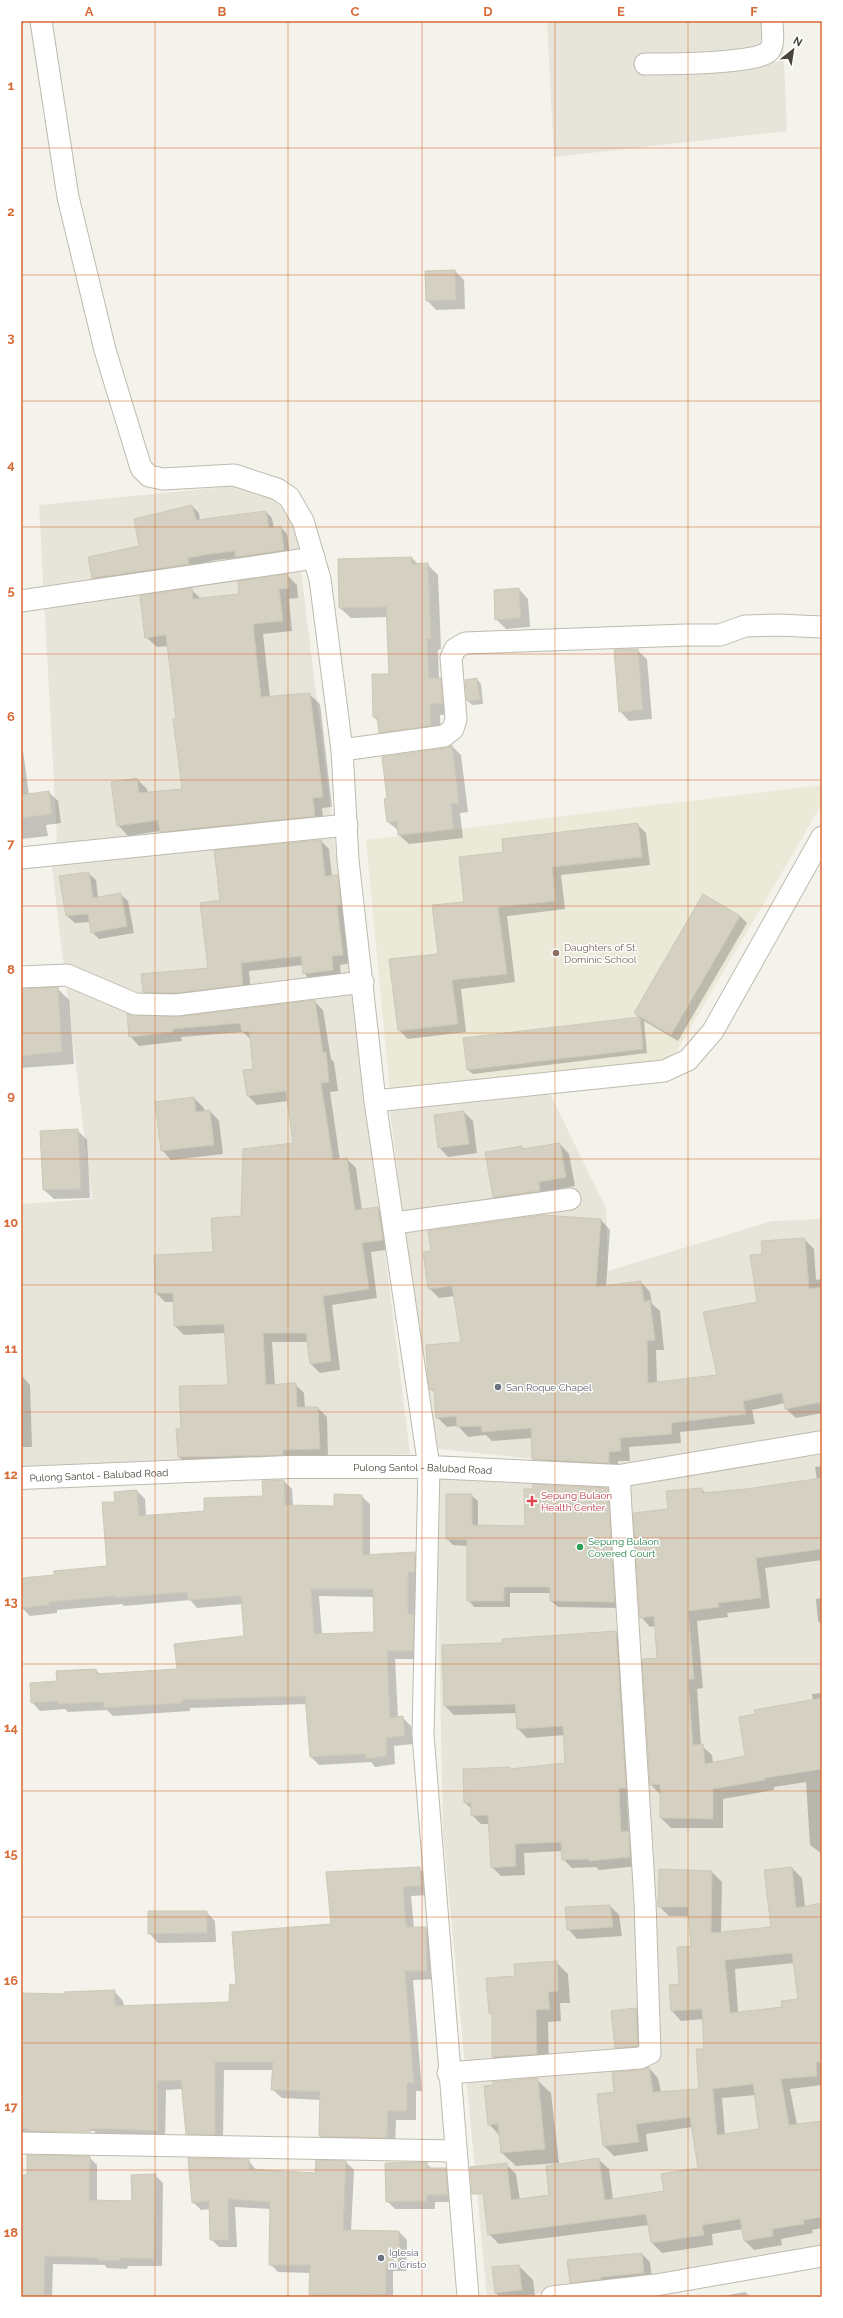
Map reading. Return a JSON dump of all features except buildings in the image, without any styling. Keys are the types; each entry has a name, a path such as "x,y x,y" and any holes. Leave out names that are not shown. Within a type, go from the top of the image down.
{"street":[{"path":"41,21 68,197 104,350 141,468 149,476 163,479 234,475 277,489 288,497 303,521 320,579 342,750 348,860 363,982 375,1101 395,1223 429,1468 423,1735 433,1847 448,2073 468,2297"},
{"path":"645,64 760,58 770,51 773,41 772,21"},
{"path":"21,601 314,558"},
{"path":"342,750 444,736 453,729 456,719 451,658 455,649 465,643 686,635 720,636 752,626 822,627"},
{"path":"21,858 347,825"},
{"path":"375,1101 664,1071 688,1060 713,1031 822,837"},
{"path":"21,977 67,975 135,1004 176,1005 363,982"},
{"path":"395,1223 570,1199"},
{"name":"Pulong Santol - Balubad Road","path":"21,1478 288,1467 429,1468 619,1476 822,1442"},
{"path":"448,2073 632,2059 640,2058 650,2053 645,1902 619,1476"},
{"path":"21,2143 455,2151"},
{"path":"552,2297 656,2285 822,2258"}],"shaded area":[{"path":"547,21 782,21 787,131 554,157"},
{"path":"236,486 274,500 295,522 410,1454 21,1480 21,1204 92,1199 51,860 57,839 39,505"},
{"name":"Daughters of St. Dominic School","path":"822,785 822,804 668,1066 390,1092 366,840"},
{"path":"548,1090 606,1208 608,1271 772,1221 822,1219 822,1433 663,1458 600,1466 431,1448 389,1103"},
{"path":"822,1446 822,2249 519,2297 487,2297 443,1832 436,1478 625,1480"}],"place":[{"name":"Daughters of St. Dominic School","path":"556,953"},
{"name":"San Roque Chapel","path":"498,1387"},
{"name":"Sepung Bulaon Health Center","path":"532,1501"},
{"name":"Sepung Bulaon Covered Court","path":"580,1547"},
{"name":"Iglesia ni Cristo","path":"381,2258"}]}
